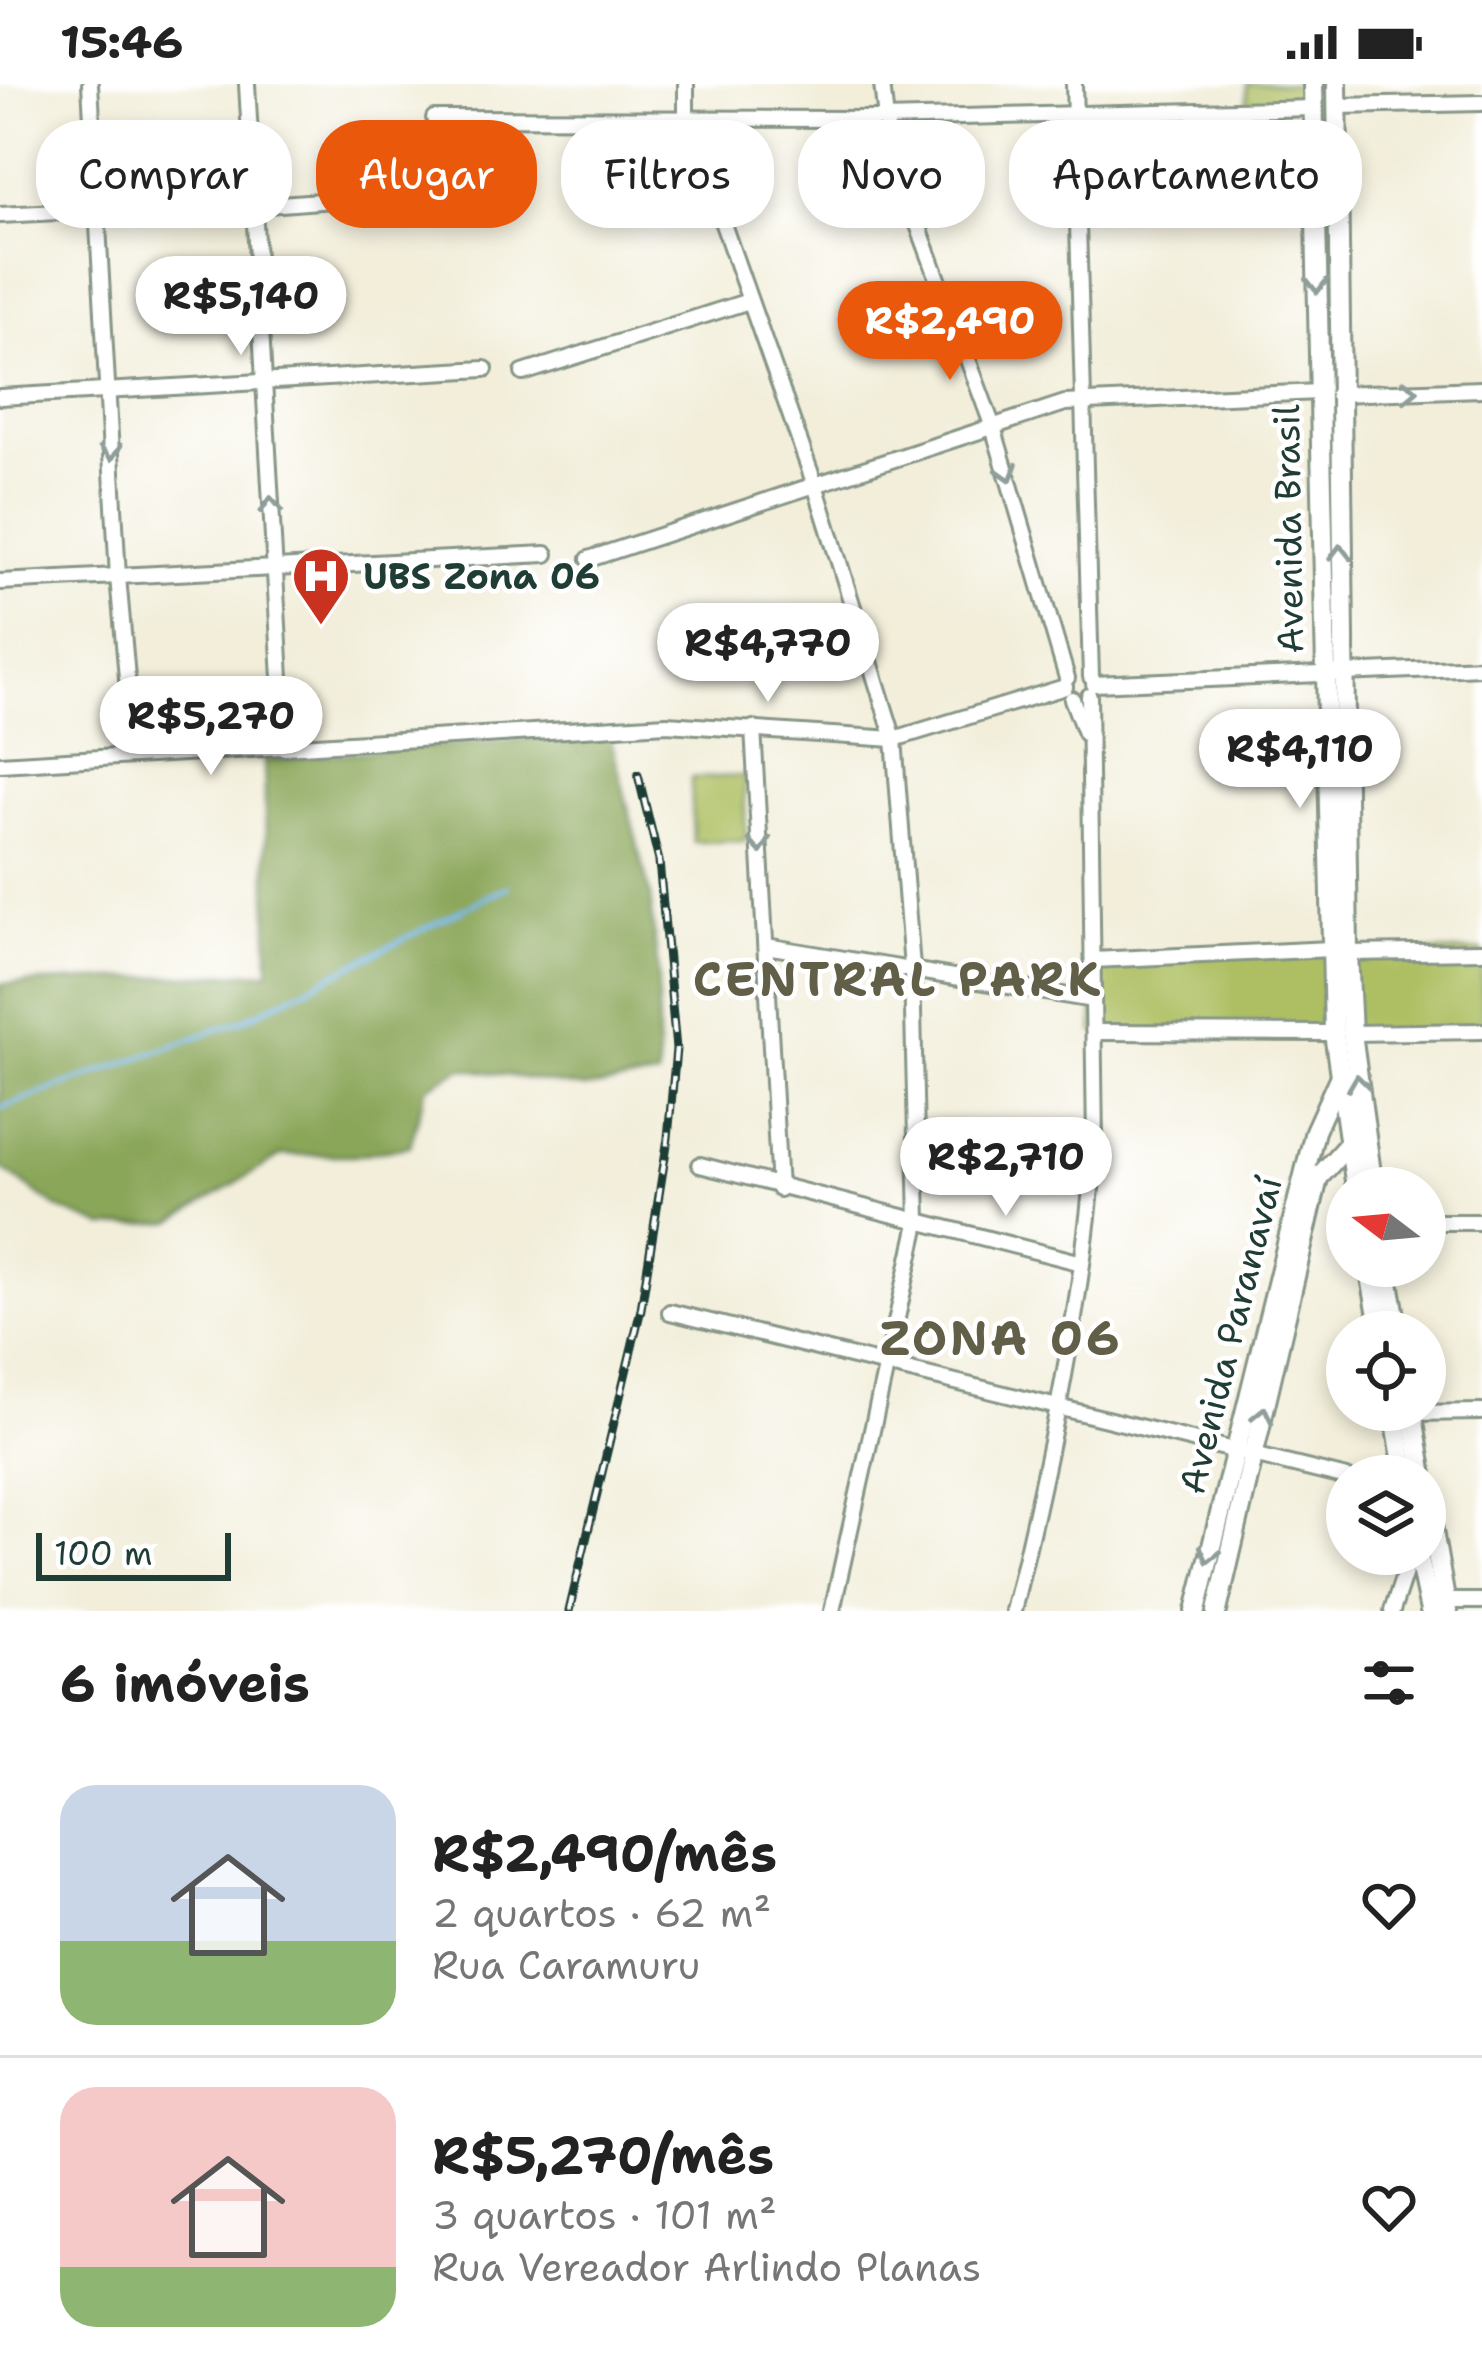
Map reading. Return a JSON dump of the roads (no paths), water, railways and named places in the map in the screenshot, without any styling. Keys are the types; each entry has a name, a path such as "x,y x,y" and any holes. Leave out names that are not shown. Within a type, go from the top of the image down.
{"main road":[{"name":"Avenida Brasil","path":"1313,84 1328,393 1342,1033 1339,1078 1367,1167"},
{"name":"Avenida Brasil","path":"1328,393 1336,84"},
{"name":"Avenida Brasil","path":"1342,1033 1357,1136 1356,1167"},
{"name":"Avenida Paranavaí","path":"1217,1611 1244,1453 1315,1131 1339,1078"},
{"name":"Avenida Paranavaí","path":"1196,1611 1318,1178 1357,1136"},
{"path":"1424,1575 1441,1608"},
{"path":"1437,1575 1441,1608"}],"street":[{"path":"90,84 92,120"},
{"path":"247,84 249,120"},
{"path":"686,84 686,118 816,488 894,739 912,968 918,1223 832,1611"},
{"path":"882,84 883,119 993,427 1089,746"},
{"path":"1013,1611 1061,1409 1095,1144 1087,401 1074,84"},
{"path":"1336,106 1482,103"},
{"path":"434,118 883,119 1313,108"},
{"path":"0,215 36,213"},
{"path":"98,228 118,577 134,756"},
{"path":"255,228 285,748"},
{"path":"523,373 749,301"},
{"path":"0,397 485,369"},
{"path":"590,559 993,427 1087,401 1482,389"},
{"path":"0,582 546,554"},
{"path":"0,764 643,726 753,728 894,739 1068,688 1482,667"},
{"path":"1068,688 1080,671 1091,686"},
{"path":"753,728 779,1190"},
{"path":"766,946 1093,1000"},
{"path":"1093,960 1482,951"},
{"path":"1094,1032 1482,1030"},
{"path":"700,1165 779,1190 1082,1263"},
{"path":"1446,1222 1482,1222"},
{"path":"670,1312 1326,1473"},
{"path":"1446,1412 1482,1412"},
{"path":"1393,1611 1406,1575"},
{"path":"1441,1608 1482,1601"}],"waterway":[{"path":"0,1108 241,1021 507,887"}],"railway":[{"path":"569,1611 641,1309 668,1138 676,1049 659,861 638,775"}],"place":[{"name":"UBS Zona 06","path":"321,627"}],"district":[{"name":"CENTRAL PARK","path":"898,979"},
{"name":"ZONA 06","path":"1001,1338"}]}
